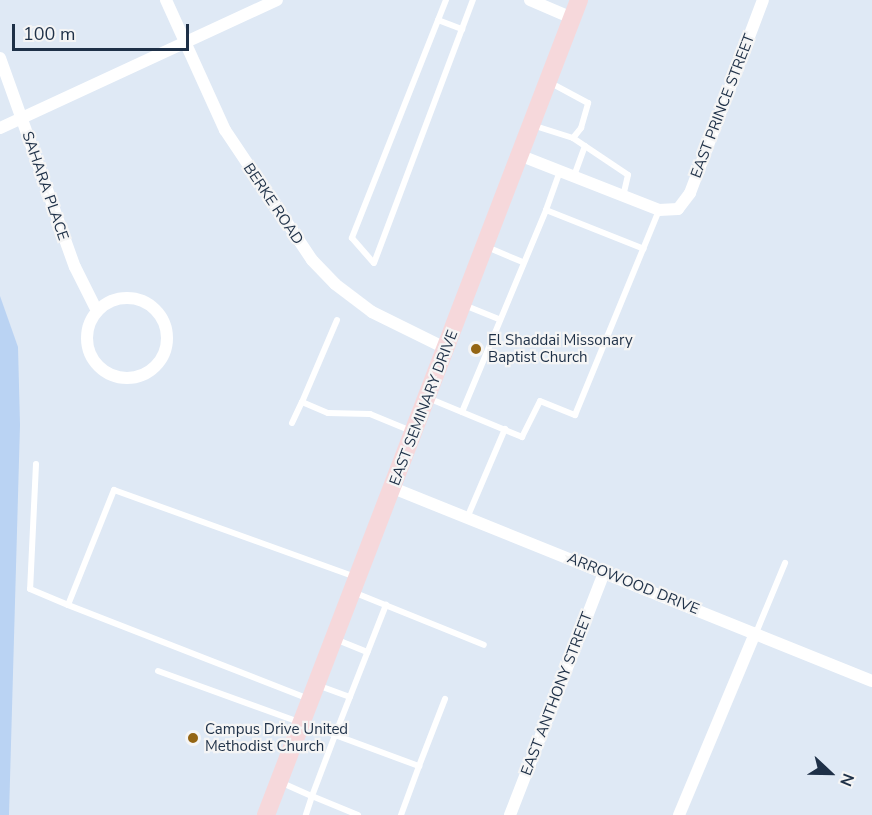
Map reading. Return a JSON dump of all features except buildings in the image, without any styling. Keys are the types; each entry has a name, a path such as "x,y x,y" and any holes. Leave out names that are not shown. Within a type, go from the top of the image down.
{"main road":[{"name":"EAST SEMINARY DRIVE","path":"266,815 464,305 579,0"}],"street":[{"name":"BERKE ROAD","path":"166,0 183,43 244,163 312,260 335,284 372,312 447,349"},
{"path":"0,128 277,0"},
{"path":"530,0 544,3 572,18"},
{"name":"EAST PRINCE STREET","path":"659,210 678,210 690,193 763,0"},
{"name":"SAHARA PLACE","path":"0,58 75,267 97,311"},
{"path":"519,155 659,210"},
{"path":"116,299 147,303 166,329 160,361 133,378 122,378 102,370 87,341 97,311 116,299"},
{"name":"ARROWOOD DRIVE","path":"393,488 872,681"},
{"name":"EAST ANTHONY STREET","path":"510,815 604,573"},
{"path":"679,815 756,633"}],"lane":[{"path":"446,0 352,238 374,263 473,0"},
{"path":"438,20 462,29"},
{"path":"547,81 588,103 581,128 573,138"},
{"path":"531,124 573,138 628,175 623,195"},
{"path":"574,176 585,147"},
{"path":"462,412 522,262 546,210 560,170"},
{"path":"546,210 644,249"},
{"path":"428,398 522,437 540,401 575,414 659,210"},
{"path":"485,246 522,262"},
{"path":"464,305 499,319"},
{"path":"292,423 337,320"},
{"path":"302,402 328,413 370,414 415,432"},
{"path":"467,518 505,429"},
{"path":"36,464 30,589 314,692 350,697"},
{"path":"68,604 114,490 355,585 386,605 484,645"},
{"path":"756,633 785,563"},
{"path":"306,815 386,605"},
{"path":"335,639 368,652"},
{"path":"158,671 301,725 419,766"},
{"path":"401,815 445,699"},
{"path":"279,782 358,815"}],"shaded area":[{"path":"0,296 18,347 20,425 9,815 0,815"}],"place":[{"name":"El Shaddai Missonary Baptist Church","path":"476,349"},
{"name":"Campus Drive United Methodist Church","path":"193,738"}]}
